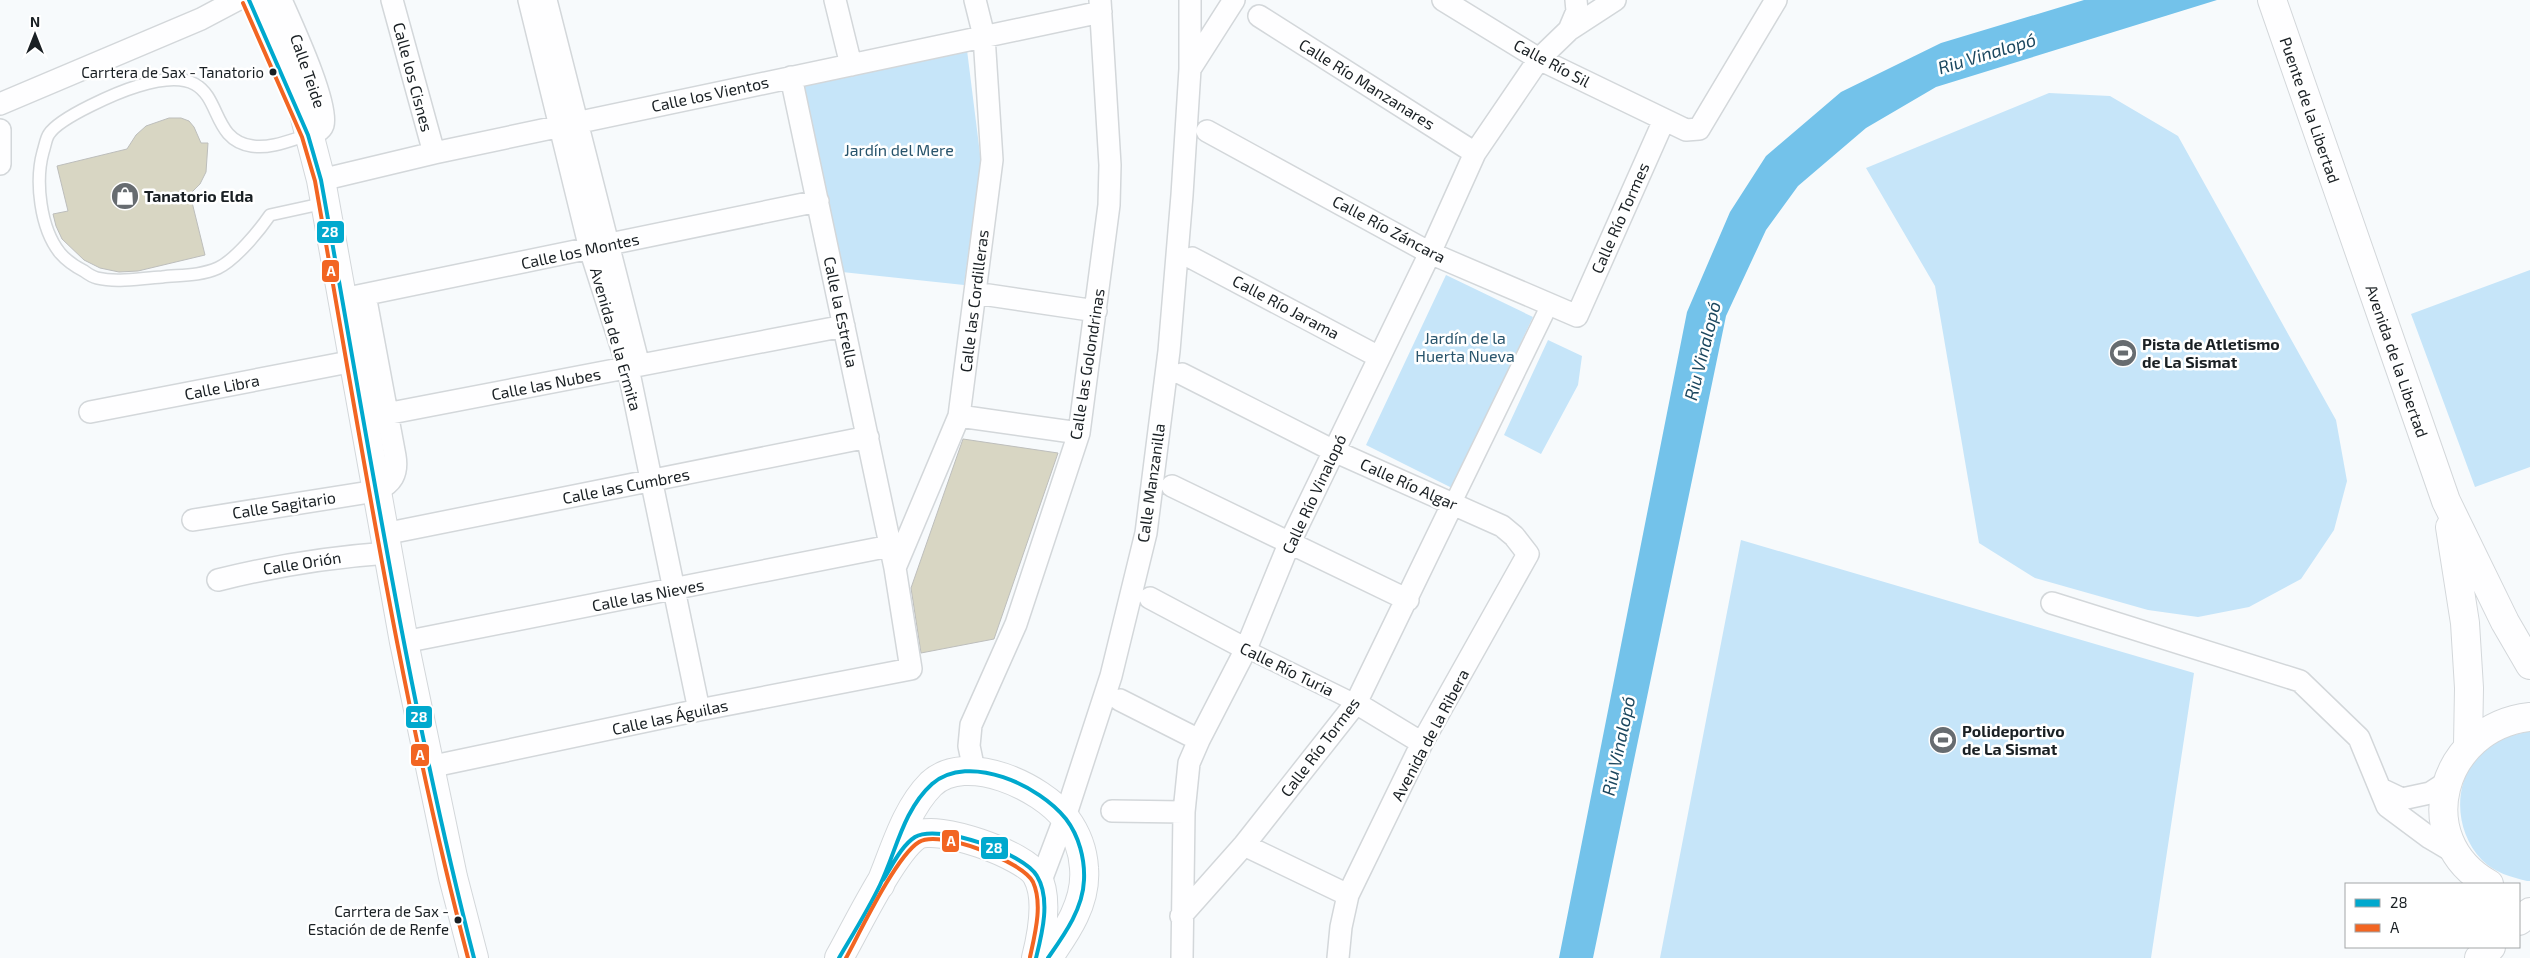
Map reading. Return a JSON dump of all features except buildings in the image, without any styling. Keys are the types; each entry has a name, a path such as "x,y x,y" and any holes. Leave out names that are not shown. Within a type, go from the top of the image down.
{"street":[{"path":"0,104 202,19 238,0"},
{"path":"249,0 308,135"},
{"path":"264,0 297,87 323,192 354,297 376,416 376,491 429,767 453,877 474,958"},
{"name":"Calle Teide","path":"281,0 315,85 323,112 323,126 308,135"},
{"name":"Calle los Cisnes","path":"392,0 434,153"},
{"name":"Avenida de la Ermita","path":"529,0 569,124"},
{"name":"Avenida de la Ermita","path":"546,0 569,124 599,247 634,367 652,482 699,710"},
{"path":"835,0 852,64"},
{"name":"Calle las Cordilleras","path":"895,568 959,416 992,160 984,36 975,0"},
{"name":"Calle Manzanilla","path":"1040,883 1065,818 1111,676 1146,533 1168,351 1190,69 1190,0"},
{"name":"Calle Manzanilla","path":"1190,69 1234,0"},
{"name":"Calle Río Sil","path":"1443,0 1539,59 1686,130 1699,129 1773,6"},
{"path":"1570,30 1577,11 1576,0"},
{"name":"Calle Río Vinalopó","path":"1182,958 1181,916 1184,812 1189,763 1199,740 1246,649 1289,544 1430,253 1475,153 1539,59 1570,30 1615,0"},
{"path":"1773,6 1788,0"},
{"name":"Puente de la Libertad","path":"2272,0 2348,220"},
{"name":"Calle los Vientos","path":"323,192 434,153 984,36 1100,6"},
{"name":"Calle las Golondrinas","path":"974,770 969,746 971,725 1016,624 1079,433 1110,205 1110,165 1100,6"},
{"name":"Calle Río Manzanares","path":"1260,16 1475,153"},
{"name":"Calle la Estrella","path":"791,77 890,546"},
{"name":"Calle Río Tormes","path":"1577,316 1664,120"},
{"path":"0,130 0,164"},
{"name":"Calle Río Záncara","path":"1208,131 1430,253 1577,316"},
{"name":"Calle los Montes","path":"354,297 818,201"},
{"name":"Avenida de la Libertad","path":"2348,220 2446,501 2505,622 2530,665"},
{"name":"Calle Río Jarama","path":"1192,258 1379,357"},
{"path":"975,293 1096,311"},
{"path":"354,297 354,361 376,416"},
{"path":"1453,503 1550,304"},
{"name":"Calle las Nubes","path":"376,416 844,326"},
{"name":"Calle Libra","path":"90,412 354,361"},
{"name":"Calle Río Algar","path":"1182,374 1334,451 1502,526"},
{"path":"959,416 1079,433"},
{"name":"Calle las Cumbres","path":"386,544 652,482 868,437"},
{"path":"1172,486 1408,600"},
{"name":"Calle Sagitario","path":"192,520 376,491"},
{"name":"Avenida de la Libertad","path":"2446,501 2465,623 2469,688 2468,745"},
{"name":"Calle Río Tormes","path":"1181,916 1244,845 1356,703 1408,600 1453,503"},
{"name":"Avenida de la Ribera","path":"1338,958 1341,927 1348,895 1422,743 1528,554 1514,536 1502,526"},
{"name":"Calle Orión","path":"218,580 276,566 348,556 386,544"},
{"path":"890,546 895,568"},
{"name":"Calle las Nieves","path":"404,642 890,546"},
{"name":"Calle las Águilas","path":"429,767 699,710 911,669 895,568"},
{"name":"Calle Río Turia","path":"1150,598 1246,649 1356,703 1422,743"},
{"path":"2052,603 2300,681 2359,738 2387,806 2430,838 2457,854"},
{"path":"1120,700 1199,740"},
{"path":"2482,882 2457,854 2447,832 2444,807 2447,782 2455,762 2468,745 2488,729 2512,719 2530,717"},
{"path":"839,958 880,885 912,811 932,784 943,776 974,770 985,771 1036,792 1065,818 1075,833 1082,850 1084,870 1083,893 1075,916 1048,958"},
{"path":"2381,788 2402,798 2430,793 2447,782"},
{"path":"1112,811 1184,812"},
{"path":"880,885 914,837 921,834 936,832 1008,854 1029,866 1040,883 1043,910 1036,958"},
{"path":"1244,845 1348,895"},
{"path":"2520,920 2530,912"},
{"path":"2479,958 2490,948"}],"lane":[{"path":"308,135 272,145 254,146 240,143 227,133 205,90 186,80 162,80 136,86 67,118 59,123 48,135 40,164 38,184 43,211 60,253 77,267 96,278 121,280 192,275 218,268 256,236 270,215 323,192"}],"green space":[{"name":"Jardín del Mere","path":"967,50 981,162 964,285 842,272 804,84"},
{"name":"Pista de Atletismo de La Sismat","path":"2049,93 2110,96 2178,136 2336,420 2347,481 2334,530 2301,579 2249,607 2198,617 2148,610 2035,578 1979,543 1935,286 1866,168"},
{"path":"2530,270 2530,467 2475,487 2411,314"},
{"name":"Jardín de la Huerta Nueva","path":"1446,275 1533,317 1452,488 1366,445"},
{"path":"1548,340 1582,356 1578,385 1541,454 1504,435"},
{"name":"Polideportivo de La Sismat","path":"1741,540 2194,673 2151,958 1660,958"},
{"path":"2530,731 2530,881 2527,881 2498,871 2482,860 2472,848 2466,834 2461,819 2460,804 2466,775 2484,750 2500,740"}],"water":[{"name":"Riu Vinalopó","path":"2084,0 2217,0 1936,87 1866,128 1798,186 1766,230 1726,316 1593,958 1559,958 1687,312 1730,212 1766,156 1841,92 1941,43"}],"transit line":[{"name":"28","path":"249,0 308,135 321,180 409,668 450,862 474,958"},
{"name":"A","path":"243,3 302,137 315,181 402,669 422,766 468,958"},
{"name":"28","path":"839,958 880,885 901,832 922,794 932,784 947,775 965,771 984,772 1022,785 1054,807 1071,826 1080,848 1083,864 1083,891 1072,921 1048,958"},
{"name":"28","path":"883,880 905,846 915,837 926,834 960,837 999,850 1016,858 1029,867 1037,876 1044,895 1044,917 1036,958"},
{"name":"A","path":"846,958 889,878 900,862 919,842 929,839 961,843 979,849 1013,865 1026,874 1033,882 1038,909 1030,957"}],"place":[{"name":"Carrtera de Sax - Tanatorio","path":"273,72"},
{"name":"Tanatorio Elda","path":"125,196"},
{"name":"Pista de Atletismo de La Sismat","path":"2123,353"},
{"name":"Polideportivo de La Sismat","path":"1943,740"},
{"name":"Carrtera de Sax - Estación de de Renfe","path":"458,920"}]}
